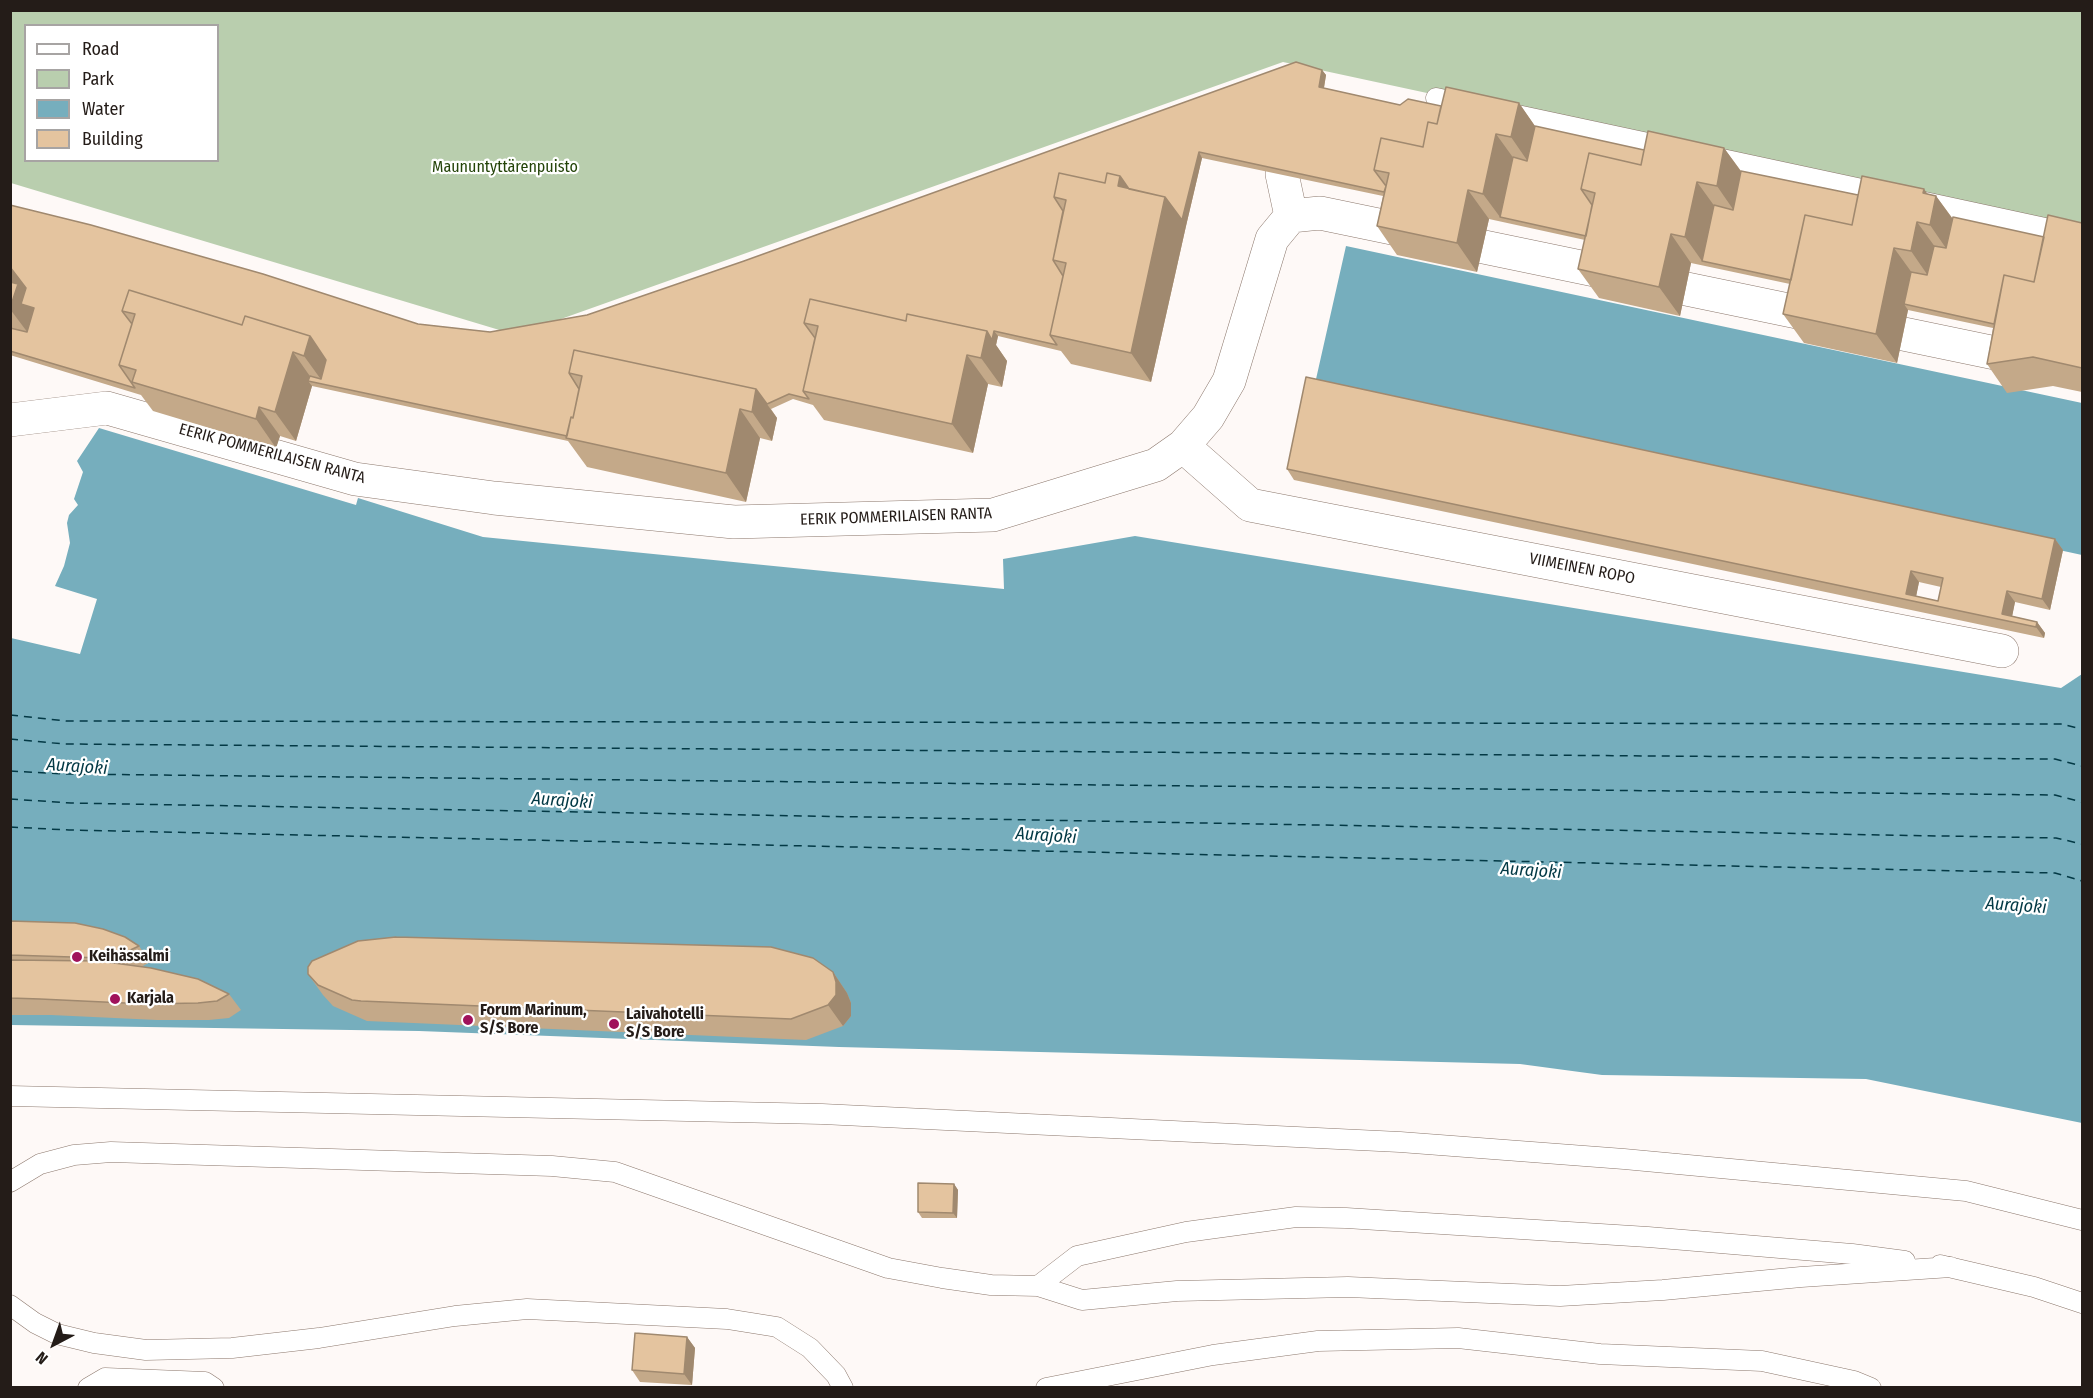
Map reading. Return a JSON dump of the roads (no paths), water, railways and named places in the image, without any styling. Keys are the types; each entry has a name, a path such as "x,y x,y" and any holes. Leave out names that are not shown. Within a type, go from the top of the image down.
{"street":[{"path":"1282,174 1291,216 1320,213 2082,371"},
{"name":"EERIK POMMERILAISEN RANTA","path":"10,420 107,408 355,478 494,498 734,522 993,515 1156,465 1183,446 1208,417 1229,381 1272,239 1291,216"},
{"name":"VIIMEINEN ROPO","path":"1183,446 1250,505 2002,651"}],"lane":[{"path":"1436,98 2082,236"},
{"path":"10,1096 822,1114 1400,1142 1624,1159 1966,1191 2082,1220"},
{"path":"10,1182 40,1164 74,1155 111,1152 552,1167 615,1172 888,1268 991,1285 1038,1286 1082,1299 1178,1291 1348,1287 1560,1296 1951,1267"},
{"path":"1038,1286 1077,1256 1186,1232 1296,1218 1346,1218 1648,1237 1852,1254 1951,1267 2034,1287 2079,1304"},
{"path":"10,1305 35,1323 57,1334 94,1343 146,1350 232,1348 319,1338 455,1316 527,1309 728,1319 777,1327 810,1348 836,1375 843,1388"},
{"path":"1046,1388 1213,1355 1318,1341 1458,1338 1600,1354 1762,1361 1854,1381 1871,1388"},
{"path":"88,1388 105,1378 205,1383 214,1388"}],"water":[{"path":"1346,246 2082,403 2082,555 1314,388"},
{"name":"Aurajoki","path":"99,428 356,505 358,498 483,537 1004,589 1003,559 1135,536 2061,688 2082,674 2082,1123 1866,1079 1602,1075 1520,1064 839,1047 419,1031 11,1025 11,638 80,654 97,599 55,586 64,566 70,543 67,523 69,515 78,505 74,499 83,472 77,461"}],"place":[{"name":"Keihässalmi","path":"77,957"},
{"name":"Karjala","path":"115,999"},
{"name":"Forum Marinum, S/S Bore","path":"468,1020"},
{"name":"Laivahotelli S/S Bore","path":"614,1024"}],"park label":[{"name":"Maununtyttärenpuisto","path":"505,168"}]}
